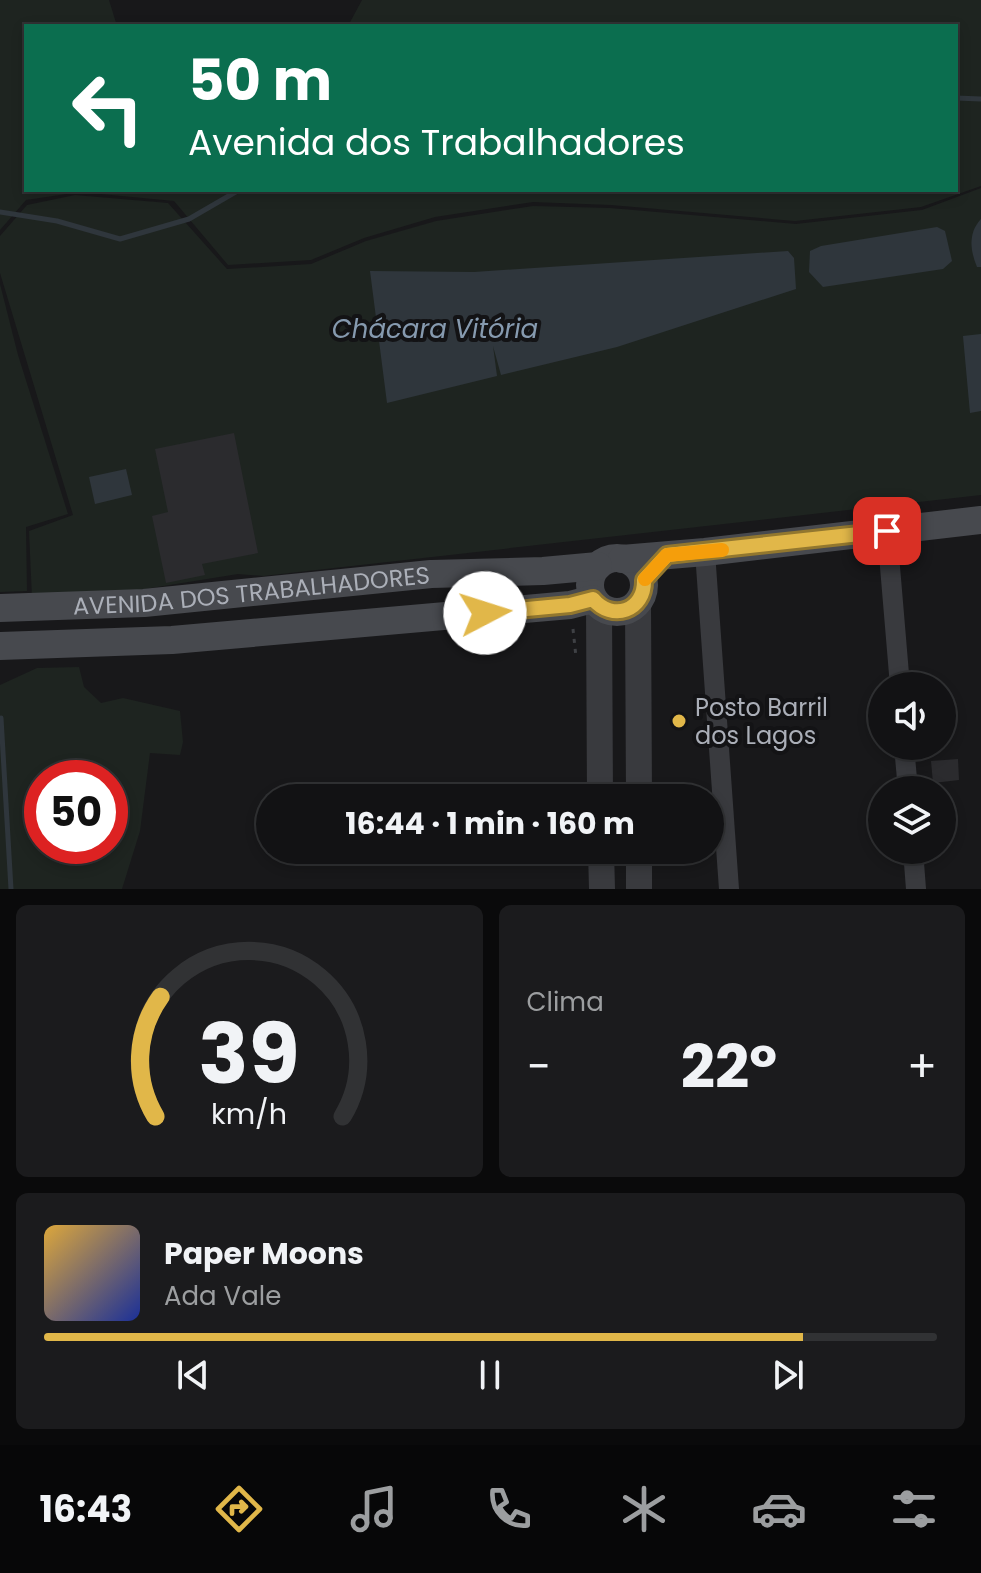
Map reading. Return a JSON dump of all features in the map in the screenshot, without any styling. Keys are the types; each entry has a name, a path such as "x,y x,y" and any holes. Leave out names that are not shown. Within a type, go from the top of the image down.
{"main road":[{"name":"AVENIDA DOS TRABALHADORES","path":"0,608 144,603 431,574 543,571 981,520"},
{"path":"641,591 667,555"},
{"path":"596,602 590,582 610,562 638,569 641,591"},
{"name":"AVENIDA DOS TRABALHADORES","path":"0,646 172,640 596,602 614,612 623,612 641,591"}],"street":[{"path":"887,531 899,672"},
{"path":"705,552 729,889"},
{"path":"639,784 641,591"},
{"path":"596,602 600,784"},
{"path":"601,864 602,889"},
{"path":"639,864 639,889"},
{"path":"914,864 916,889"}],"shaded area":[{"path":"0,0 109,0 116,24 24,24 24,192 80,192 26,200 0,230"},
{"path":"362,0 981,0 981,186 921,207 795,221 611,205 533,202 435,217 364,238 311,260 228,265 174,201 80,192 958,192 958,24 349,24"},
{"path":"981,188 981,495 263,576 238,574 120,593 32,598 29,531 73,515 0,273 0,236 27,205 75,195 168,203 227,269 311,264 366,241 436,221 533,206 610,208 796,224 922,210"},
{"path":"0,284 18,355 68,514 26,527 27,591 0,592"},
{"path":"79,667 84,687 101,703 123,698 180,711 183,742 180,755 150,753 140,831 122,889 0,889 0,685 37,668"}],"water":[{"path":"981,219 981,267 977,267 972,242 974,230"},
{"path":"937,227 945,231 952,261 943,269 823,287 809,272 810,251 821,246"},
{"name":"Chácara Vitória","path":"788,251 794,258 796,289 617,347 501,375 493,346 497,376 387,403 370,271 474,272"},
{"path":"981,334 981,411 970,413 963,336"},
{"path":"126,469 132,495 95,504 89,477"}],"building":[{"path":"234,433 258,553 202,564 205,575 166,583 152,516 168,512 155,449"},
{"path":"956,759 959,780 956,780 956,776 932,776 931,761"}],"waterway":[{"path":"958,98 981,99"},
{"path":"0,212 57,221 120,239 189,219 236,192"},
{"path":"1,718 11,889"}],"slow traffic":[{"path":"645,579 667,555 722,550"}],"place":[{"name":"Posto Barril dos Lagos","path":"679,721"}],"route":[{"path":"485,613 570,605 593,599 606,610 623,612 638,603 644,580 667,555 887,531"}]}
